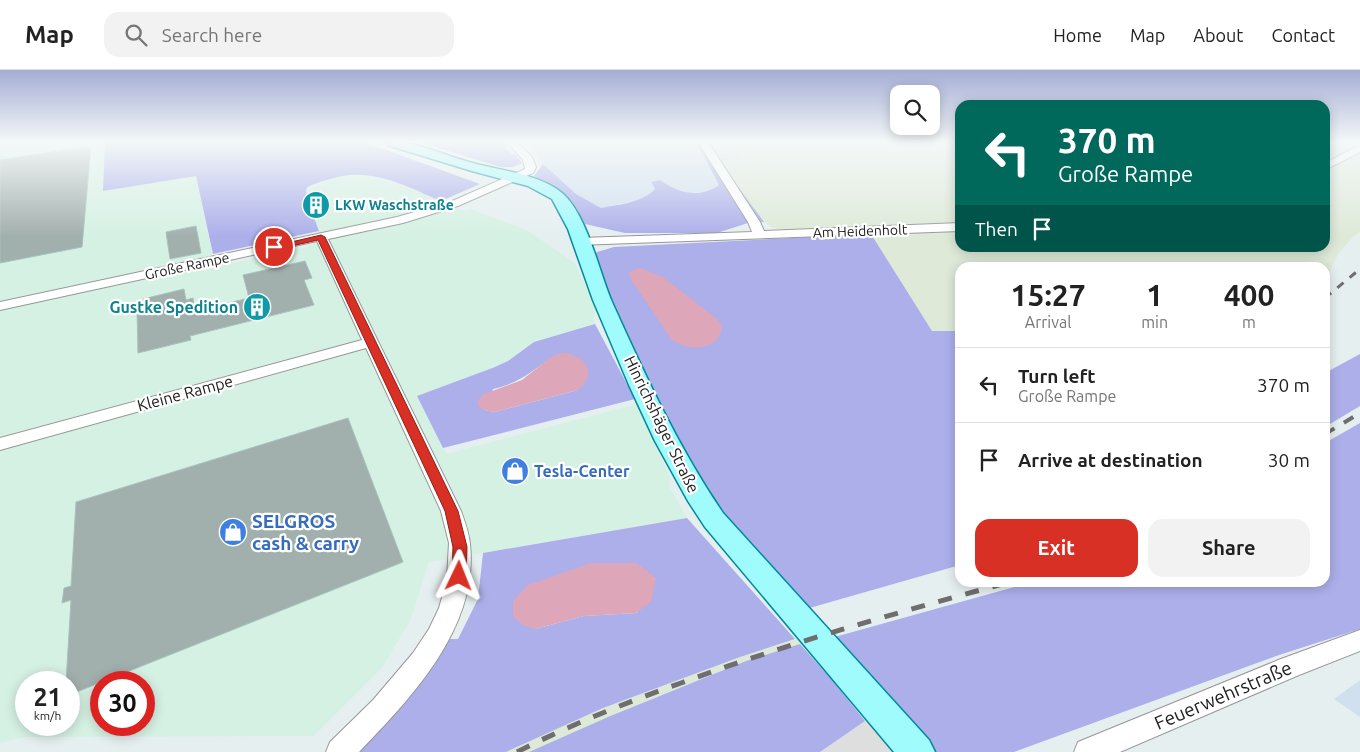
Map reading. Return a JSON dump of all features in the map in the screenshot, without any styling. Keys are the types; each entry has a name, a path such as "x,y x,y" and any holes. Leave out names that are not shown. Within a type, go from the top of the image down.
{"main road":[{"name":"Hinrichshäger Straße","path":"503,174 545,189 560,200 582,245 602,298 690,485 714,520 917,752"}],"street":[{"path":"488,189 495,174"},
{"path":"515,178 523,174"},
{"path":"723,174 754,222 760,235"},
{"name":"Große Rampe","path":"0,306 420,215 515,178"},
{"name":"Am Heidenholt","path":"582,245 631,240 955,227"},
{"path":"321,237 451,511 460,547 459,576 452,603 422,663 399,692 340,752"},
{"name":"Kleine Rampe","path":"0,444 371,342"},
{"name":"Feuerwehrstraße","path":"1088,752 1290,667 1360,640"}],"shaded area":[{"path":"0,174 104,174 103,191 196,176 215,267 306,247 318,242 318,231 307,199 306,189 337,176 349,174 368,174 427,194 464,211 470,209 527,230 575,263 597,310 593,316 595,324 534,342 508,361 495,367 417,396 446,454 637,404 670,477 669,486 687,518 429,562 411,619 382,668 314,736 25,737 0,743"},
{"path":"104,174 452,174 480,184 441,201 386,179 372,176 342,176 316,183 306,189 307,199 319,231 213,254 196,176 103,191"},
{"path":"536,174 554,174 576,194 601,208 644,197 655,189 651,182 660,180 667,185 689,193 704,192 719,185 713,174 728,174 764,222 748,223 717,233 625,233 585,224 566,195 536,180 537,178 534,176"},
{"path":"554,174 713,174 719,185 709,191 690,193 674,189 660,180 651,182 655,189 648,196 601,208 576,194"},
{"path":"728,174 955,174 955,225 789,232 771,227 764,222"},
{"path":"1330,174 1360,174 1360,232 1338,254 1330,271 1330,262 955,262 955,331 932,331 871,234 955,230 955,252 1330,252"},
{"path":"871,234 932,331 955,331 955,566 806,609 723,518 652,397 592,259 597,252 614,247"},
{"path":"640,268 663,277 717,319 722,326 720,335 715,341 702,347 694,347 685,346 671,339 630,278 629,272"},
{"path":"595,324 635,399 443,448 417,396 508,361 534,342","holes":["552,357 578,390 495,412 485,410 493,389 517,380"]},
{"path":"562,353 577,357 586,366 588,377 578,390 495,412 484,410 478,406 478,400 484,394 522,380 551,357"},
{"path":"1360,354 1360,406 1330,424 1330,370"},
{"path":"1360,423 1360,629 1279,655 1014,752 935,752 831,638 1015,587 1330,587 1330,440"},
{"path":"687,518 795,639 740,657 603,708 506,752 358,752 447,639 458,639 478,599 483,553","holes":["656,578 637,613 584,616 535,629"]},
{"path":"591,563 637,563 656,578 651,602 636,613 584,616 535,629 523,625 513,616 513,601 528,585"},
{"path":"807,636 811,642 746,661 608,717 529,752 506,752 603,708 740,657"},
{"path":"800,644 865,721 820,752 529,752 608,717 746,661"},
{"path":"1360,680 1360,717 1334,699"},
{"path":"893,704 935,752 820,752 865,721"}],"building":[{"path":"0,174 89,174 82,247 0,263"},
{"path":"196,226 201,253 170,259 166,232"},
{"name":"Gustke Spedition","path":"305,261 312,278 304,280 314,305 190,336 191,340 138,353 137,311 144,310 143,299 184,289 186,300 193,298 195,311 249,298 243,275"},
{"name":"SELGROS cash & carry","path":"348,418 403,562 129,671 90,671 90,687 80,691 80,671 67,671 71,600 62,603 64,588 71,586 76,502"}],"railway":[{"path":"1330,294 1360,269"},
{"path":"1330,431 1360,413"},
{"path":"517,752 639,698 722,668 844,629 992,587"}],"place":[{"name":"LKW Waschstraße","path":"316,205"},
{"name":"Gustke Spedition","path":"257,307"},
{"name":"Tesla-Center","path":"515,471"},
{"name":"SELGROS cash & carry","path":"233,532"}],"route":[{"path":"274,247 321,237 451,511 460,547 459,576"}]}
